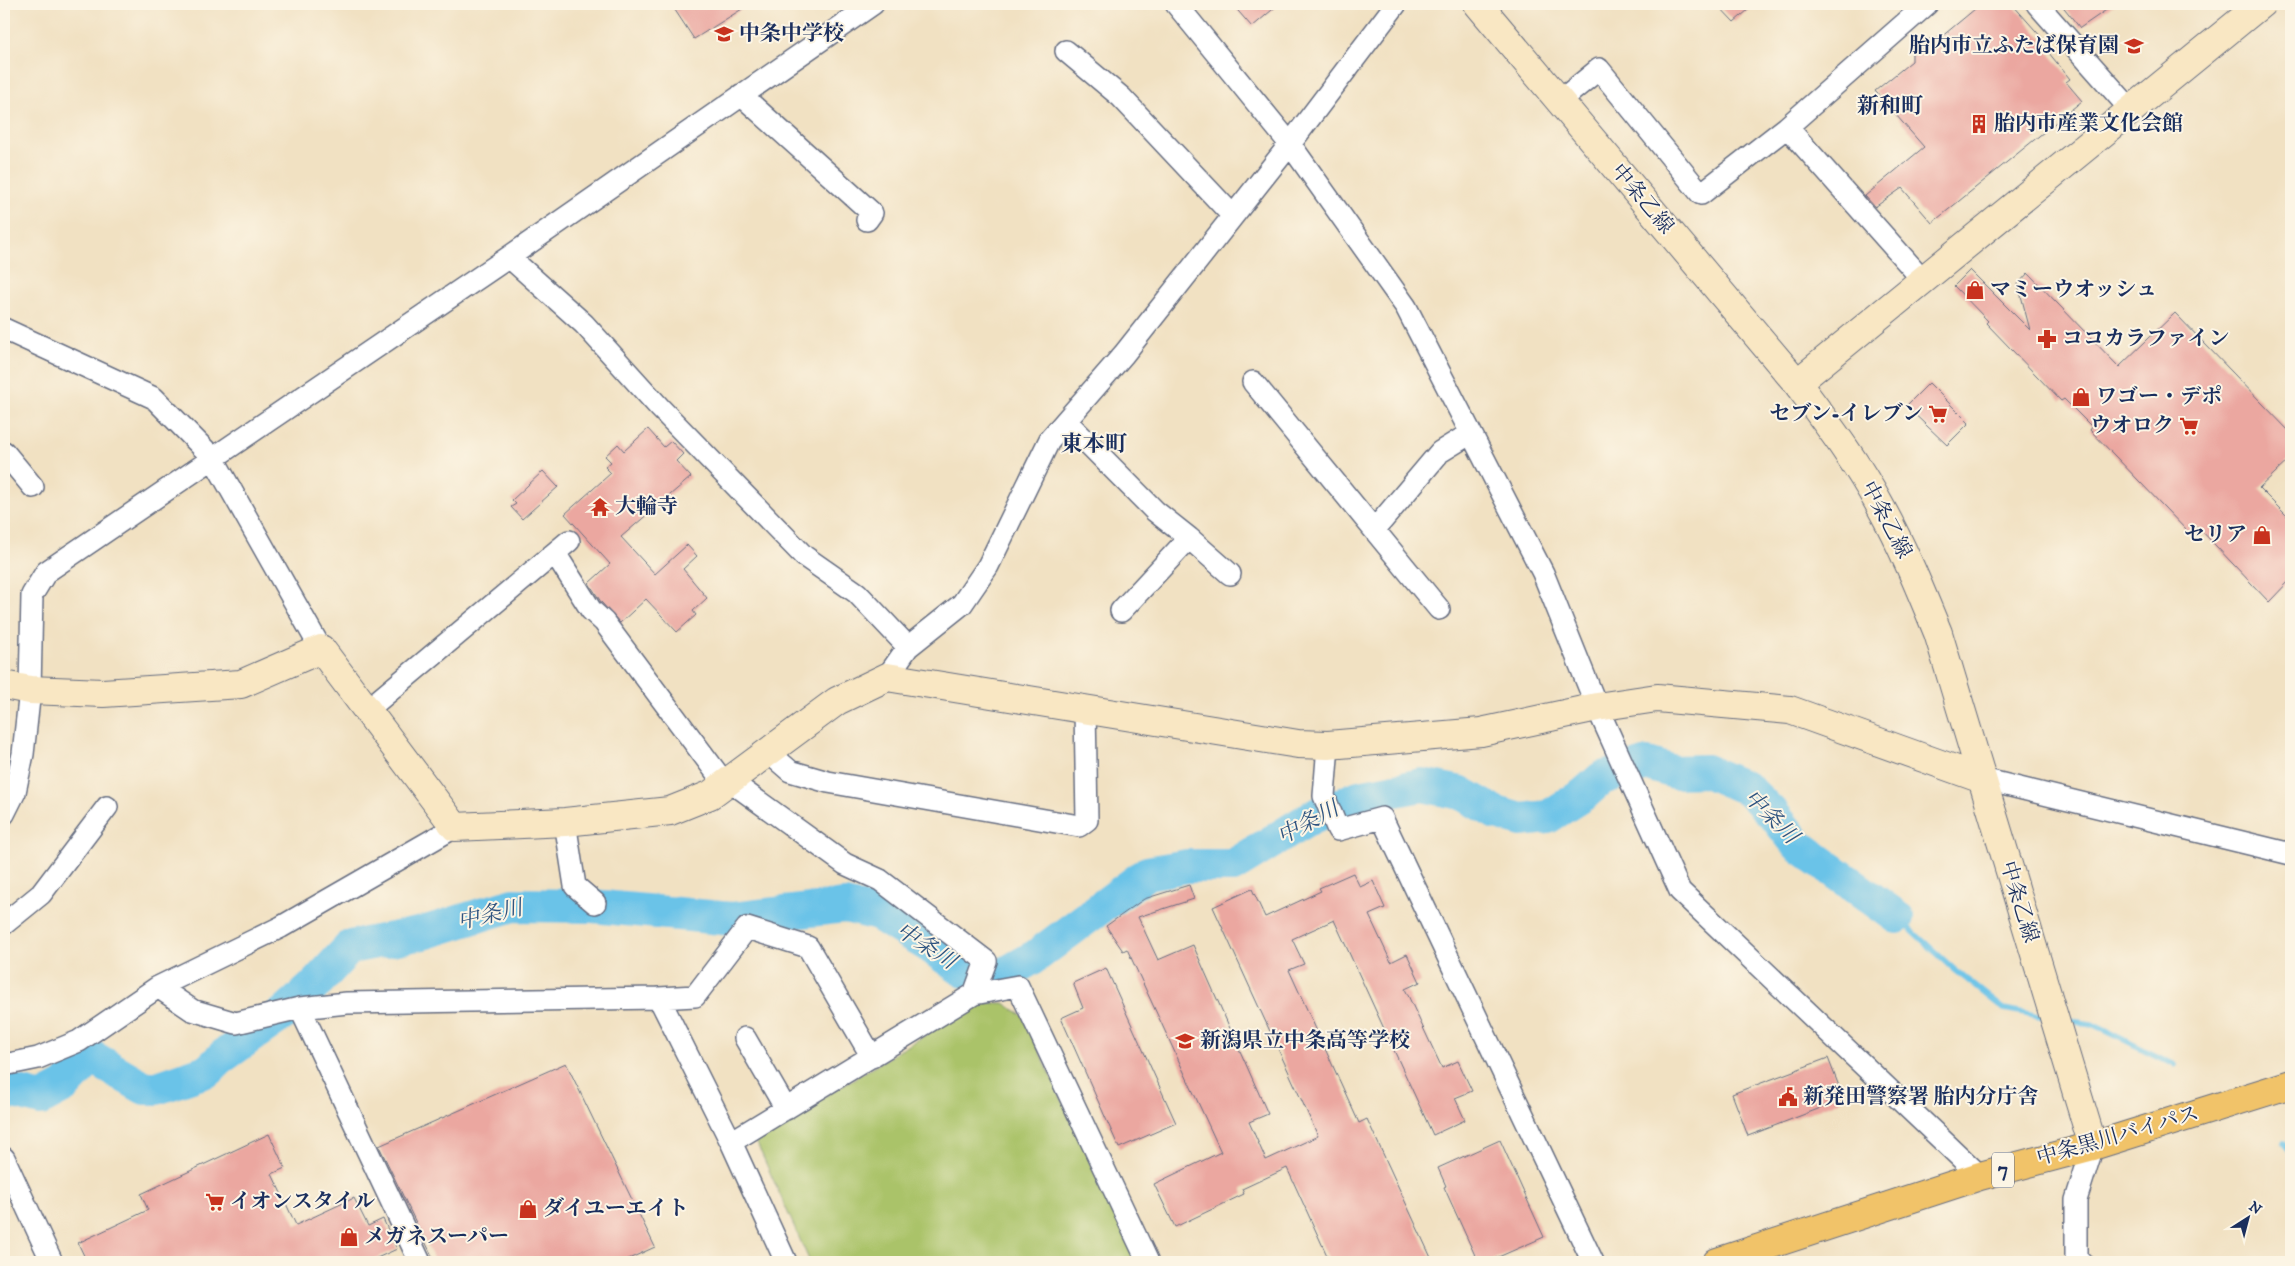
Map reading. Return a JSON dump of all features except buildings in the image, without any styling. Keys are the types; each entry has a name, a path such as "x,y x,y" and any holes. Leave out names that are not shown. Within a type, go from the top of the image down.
{"highway":[{"name":"中条黒川バイパス","path":"1717,1262 1980,1176 2093,1146 2291,1084"}],"street":[{"path":"4,814 15,792 23,754 30,690 32,595 46,572 508,257 873,4"},
{"path":"1176,4 1290,144 1406,307 1542,573 1597,707 1680,891 1980,1176"},
{"path":"4,1065 38,1058 79,1041 158,987 281,927 455,827 565,822 670,811 710,795 837,701 887,677 908,647 962,604 988,566 1050,439 1124,354 1290,144 1396,4"},
{"name":"中条乙線","path":"1478,4 1797,383 1841,443 1879,503 1910,566 1938,633 2093,1146"},
{"path":"1560,101 1599,70 1701,194 1787,127 1927,4"},
{"path":"2037,4 2131,110"},
{"path":"1797,383 2261,4"},
{"path":"1066,51 1121,97 1233,216"},
{"path":"741,95 872,213 867,220"},
{"path":"1787,127 1923,280"},
{"path":"508,257 584,324 660,408 804,556 857,593 908,647"},
{"path":"4,329 154,398 213,458 321,649 455,827"},
{"path":"1253,382 1439,609"},
{"path":"1066,421 1154,510 1190,538 1230,574"},
{"path":"1375,529 1440,452 1471,434"},
{"path":"4,452 34,487"},
{"path":"1121,611 1190,538"},
{"path":"367,710 562,547 590,610 604,622 728,782 844,864 880,880 986,961 974,994"},
{"path":"4,685 30,690 103,693 240,684 321,649"},
{"path":"887,677 1298,744 1328,745 1481,732 1597,707 1657,698 1790,710 1982,779 2291,854"},
{"path":"768,752 790,771 828,782 1079,826 1087,820 1085,709"},
{"path":"1328,745 1324,796 1338,830 1382,818 1593,1262"},
{"path":"4,924 41,894 107,807"},
{"path":"565,822 574,886 595,903"},
{"path":"158,987 192,1010 236,1022 300,1008 347,1003 695,996 747,928 808,947 872,1057"},
{"path":"731,1142 974,994 1018,986 1148,1262"},
{"path":"659,998 731,1142 786,1262"},
{"path":"300,1008 420,1262"},
{"path":"745,1038 786,1109"},
{"path":"2082,1262 2076,1257 2076,1200 2093,1146"},
{"path":"4,1158 52,1262"}],"green space":[{"path":"978,1003 1004,1003 1023,1016 1137,1262 810,1262 755,1139"}],"waterway":[{"name":"中条川","path":"4,1089 41,1099 65,1086 92,1057 145,1088 157,1088 209,1070 223,1056 284,1013 313,987 350,947 423,933 513,905 592,906 732,919 845,906 878,914 926,944 964,971 1001,976 1036,956 1147,873 1187,866 1233,866 1312,817 1359,797 1422,785 1461,793 1496,813 1522,820 1548,817 1584,794 1602,778 1648,764 1674,772 1706,771 1748,789 1774,815 1798,845 1897,917"},
{"path":"1897,917 1955,970 2004,1009 2045,1017"},
{"path":"2064,1020 2092,1024 2175,1065"},
{"path":"2283,1143 2291,1152"}],"place":[{"name":"中条中学校","path":"724,34"},
{"name":"胎内市立ふたば保育園","path":"2134,46"},
{"name":"胎内市産業文化会館","path":"1979,124"},
{"name":"マミーウオッシュ","path":"1975,290"},
{"name":"ココカラファイン","path":"2047,339"},
{"name":"ワゴー・デポ","path":"2081,397"},
{"name":"セブン-イレブン","path":"1938,414"},
{"name":"ウオロク","path":"2189,426"},
{"name":"大輪寺","path":"600,507"},
{"name":"セリア","path":"2262,535"},
{"name":"新潟県立中条高等学校","path":"1185,1041"},
{"name":"新発田警察署 胎内分庁舎","path":"1788,1097"},
{"name":"イオンスタイル","path":"215,1202"},
{"name":"ダイユーエイト","path":"528,1209"},
{"name":"メガネスーパー","path":"349,1237"}],"district":[{"name":"新和町","path":"1890,106"},
{"name":"東本町","path":"1094,444"}]}
